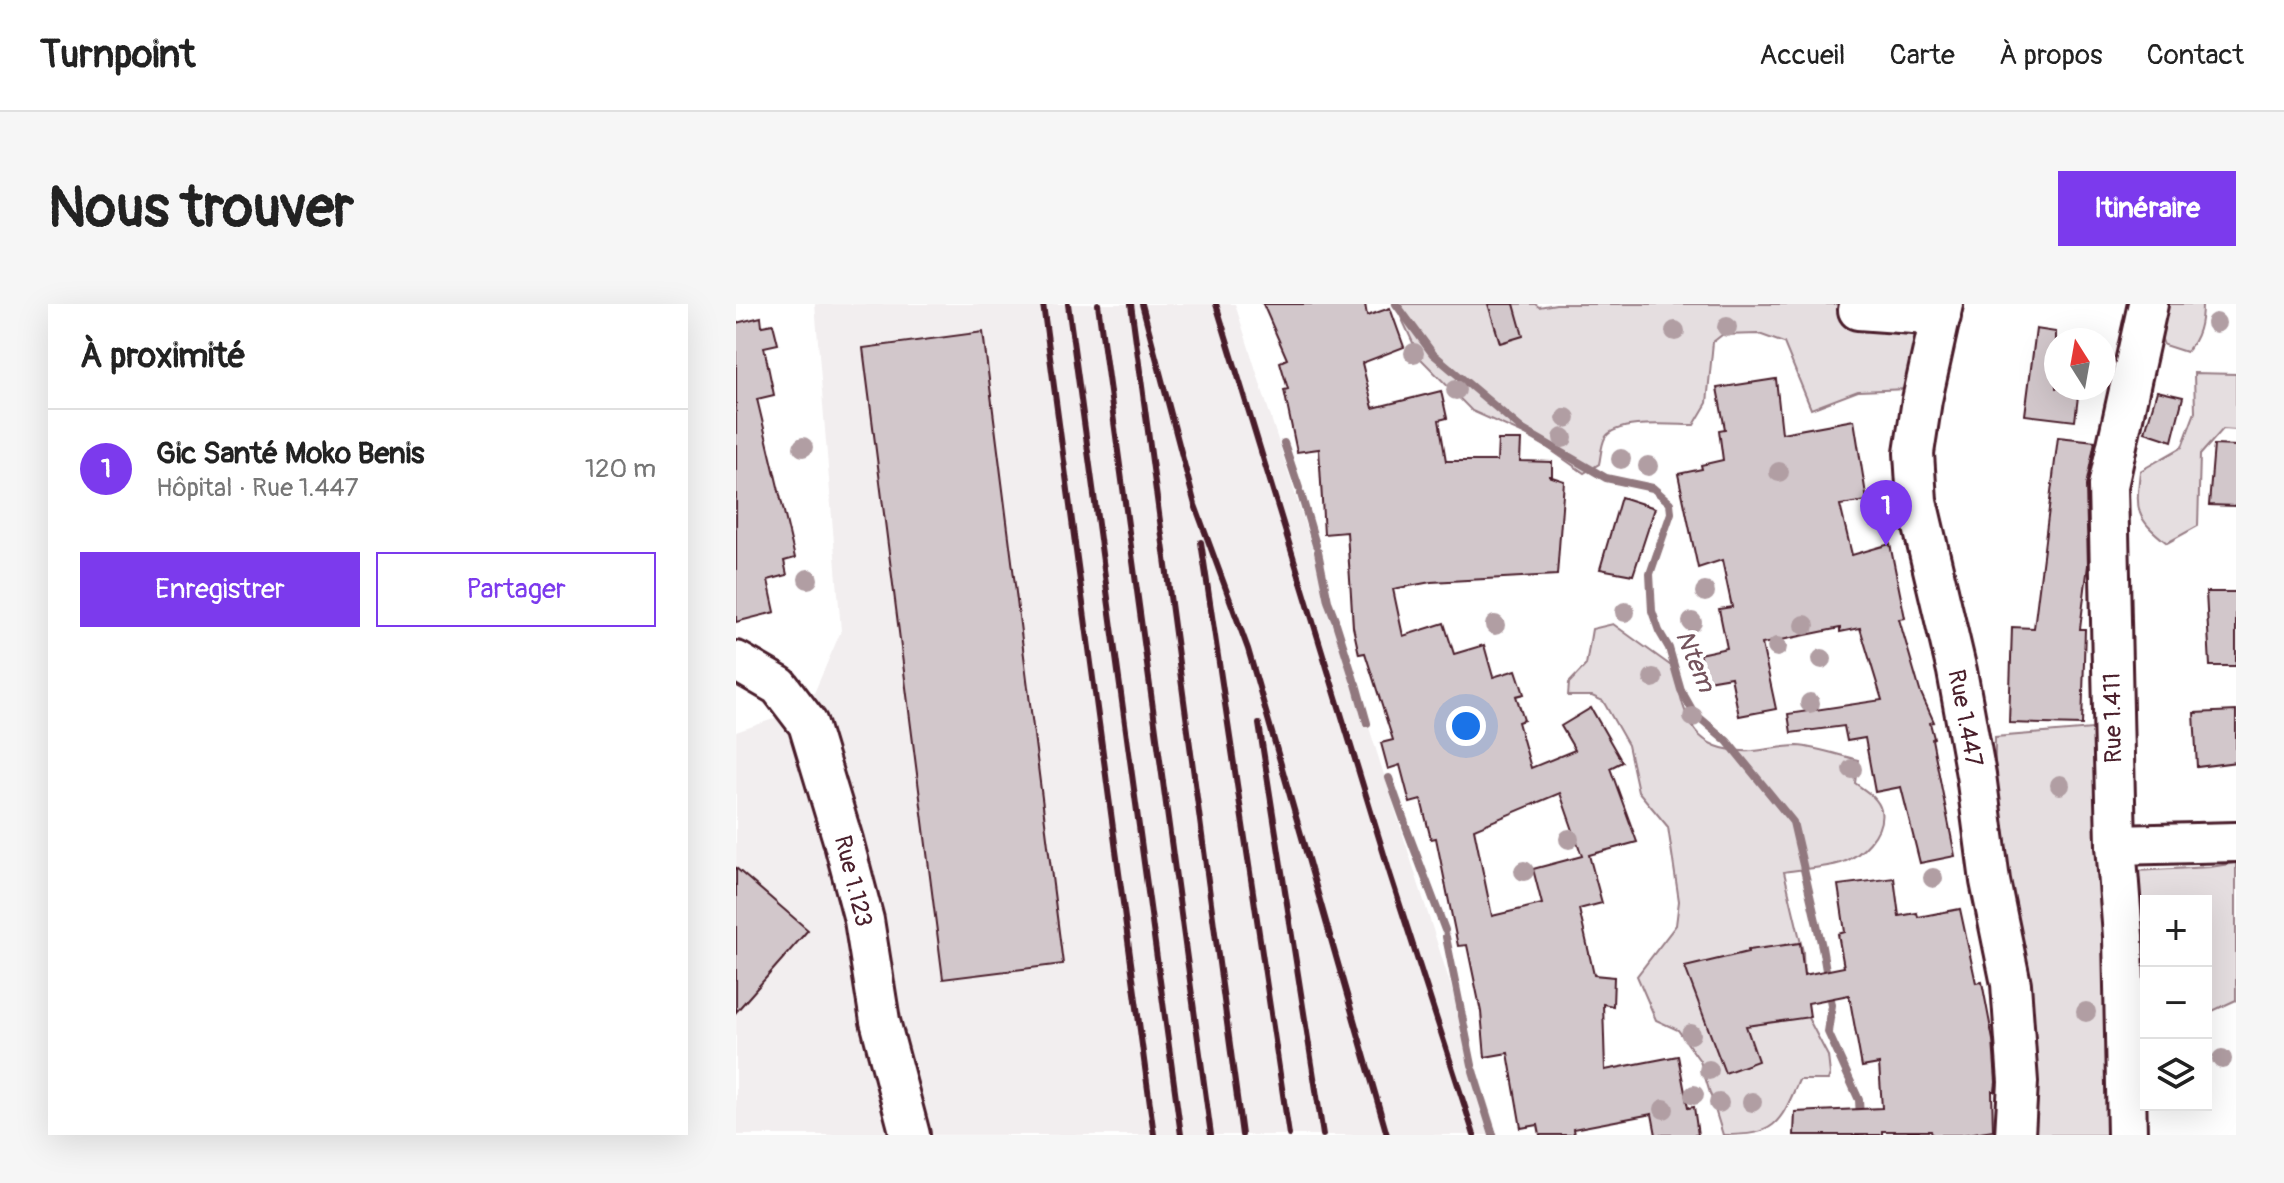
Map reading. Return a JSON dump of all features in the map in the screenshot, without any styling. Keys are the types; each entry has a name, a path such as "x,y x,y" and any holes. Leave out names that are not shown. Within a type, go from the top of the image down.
{"street":[{"name":"Rue 1.411","path":"2127,1135 2123,936 2116,845 2108,486 2148,304"},
{"path":"1858,310 1942,310"},
{"name":"Rue 1.447","path":"1942,310 1914,453 1917,501 1957,671 1976,775 1990,881 2011,984 2018,1082 2015,1135"},
{"name":"Rue 1.123","path":"736,661 779,686 808,724 864,920 880,1021 910,1135"},
{"path":"2116,845 2236,842"}],"shaded area":[{"path":"815,304 1235,304 1498,1135 736,1135 736,732 808,707 841,631"},
{"path":"1395,304 1535,304 1539,307 1556,304 1937,304 1908,389 1858,391 1811,409 1784,343 1759,334 1722,335 1713,342 1707,403 1694,425 1646,424 1611,432 1605,438 1599,464 1584,473 1535,439 1472,411 1420,358"},
{"path":"2161,304 2202,304 2199,330 2186,352 2164,345 2156,324"},
{"path":"2194,373 2236,374 2236,430 2223,429 2200,455 2198,526 2167,543 2148,526 2140,512 2140,471 2182,447 2195,412"},
{"path":"1613,624 1674,668 1687,717 1704,739 1732,750 1797,746 1858,760 1855,783 1874,798 1881,810 1875,835 1849,860 1784,872 1803,952 1805,1012 1828,1056 1830,1074 1828,1080 1799,1080 1780,1118 1765,1130 1723,1135 1700,1061 1678,1030 1656,1020 1637,976 1676,925 1679,901 1668,827 1638,791 1628,745 1603,701 1592,696 1568,696 1569,683 1586,665 1592,629"},
{"path":"2104,728 2117,1135 1997,1135 2024,990 1994,859 1995,737"},
{"path":"2236,863 2236,1000 2212,1011 2212,895 2140,895 2140,975 2135,871"}],"building":[{"path":"1263,304 1365,304 1367,316 1390,308 1404,347 1362,363 1373,408 1441,391 1447,418 1439,420 1446,461 1497,461 1498,440 1521,440 1520,461 1552,462 1552,476 1549,476 1564,481 1557,575 1431,582 1393,589 1403,636 1444,623 1454,654 1484,645 1493,677 1516,670 1524,694 1516,696 1524,720 1518,722 1531,768 1575,750 1561,726 1591,708 1622,762 1610,768 1637,842 1589,855 1602,903 1579,909 1594,975 1614,977 1613,1006 1603,1004 1605,1070 1678,1056 1688,1108 1694,1107 1698,1135 1656,1135 1652,1114 1573,1129 1574,1135 1540,1135 1538,1125 1521,1128 1508,1053 1485,1057 1481,1012 1467,945 1458,946 1436,838 1431,839 1421,800 1410,803 1400,765 1388,769 1381,743 1393,740 1365,653 1359,654 1353,627 1347,532 1324,534 1319,449 1297,452 1284,390 1288,389 1280,362 1287,359","holes":["1560,793 1582,856 1533,869 1542,904 1492,916 1474,829"]},
{"path":"1488,304 1514,304 1523,336 1500,343"},
{"path":"761,317 762,326 773,324 778,344 764,347 774,395 757,399 795,558 784,561 787,575 768,580 775,612 736,622 736,323"},
{"path":"2036,329 2044,330 2044,400 2078,400 2075,421 2025,415"},
{"path":"983,332 1063,964 943,979 863,348"},
{"path":"1776,379 1782,433 1854,420 1867,501 1840,505 1852,555 1890,544 1905,618 1899,619 1920,691 1934,722 1930,723 1932,739 1955,856 1920,863 1901,787 1875,792 1865,738 1847,741 1844,726 1791,733 1788,714 1882,700 1860,628 1840,632 1840,628 1762,644 1776,709 1739,716 1731,677 1707,681 1699,654 1727,648 1719,609 1732,607 1722,560 1698,568 1678,474 1723,460 1719,430 1725,429 1717,388"},
{"path":"2157,391 2183,397 2172,441 2145,432"},
{"path":"2058,437 2095,441 2086,486 2088,565 2080,629 2085,629 2082,725 2009,723 2012,627 2034,628"},
{"path":"2214,445 2236,446 2236,506 2209,505"},
{"path":"1621,497 1655,508 1633,575 1600,569"},
{"path":"2206,592 2236,592 2236,666 2210,666"},
{"path":"2236,711 2236,762 2197,767 2194,713"},
{"path":"736,868 808,930 736,1012"},
{"path":"1894,878 1899,916 1917,913 1918,917 1960,909 1976,983 1982,982 1993,1040 1996,1082 1995,1091 1992,1091 1993,1130 1961,1135 1932,1135 1931,1131 1882,1131 1882,1135 1794,1135 1795,1112 1882,1108 1879,1064 1862,1067 1849,995 1808,1003 1810,1017 1746,1026 1758,1061 1725,1073 1685,967 1748,950 1800,943 1804,975 1844,967 1838,934 1845,932 1838,885"}],"waterway":[{"name":"Ntem","path":"1396,304 1433,354 1523,430 1606,478 1653,488 1670,503 1671,513 1650,574 1652,611 1669,648 1681,690 1694,713 1727,741 1793,822 1832,1005 1828,1032 1859,1100 1861,1135"},
{"path":"1284,443 1299,488"},
{"path":"1301,494 1316,545"},
{"path":"1318,552 1335,619"},
{"path":"1336,623 1354,680"},
{"path":"1356,684 1367,723"},
{"path":"1389,778 1405,823"},
{"path":"1406,827 1445,930"},
{"path":"1446,937 1472,1065"},
{"path":"1473,1071 1493,1135"}],"railway":[{"path":"1043,304 1154,1135"},
{"path":"1068,304 1181,1135"},
{"path":"1098,304 1211,1135"},
{"path":"1131,304 1242,1135"},
{"path":"1142,304 1195,505 1248,649 1387,1135"},
{"path":"1216,304 1390,874 1474,1135"},
{"path":"1201,542 1289,1135"},
{"path":"1259,724 1323,1135"}],"place":[{"name":"Gic Santé Moko Benis","path":"1886,546"}]}
